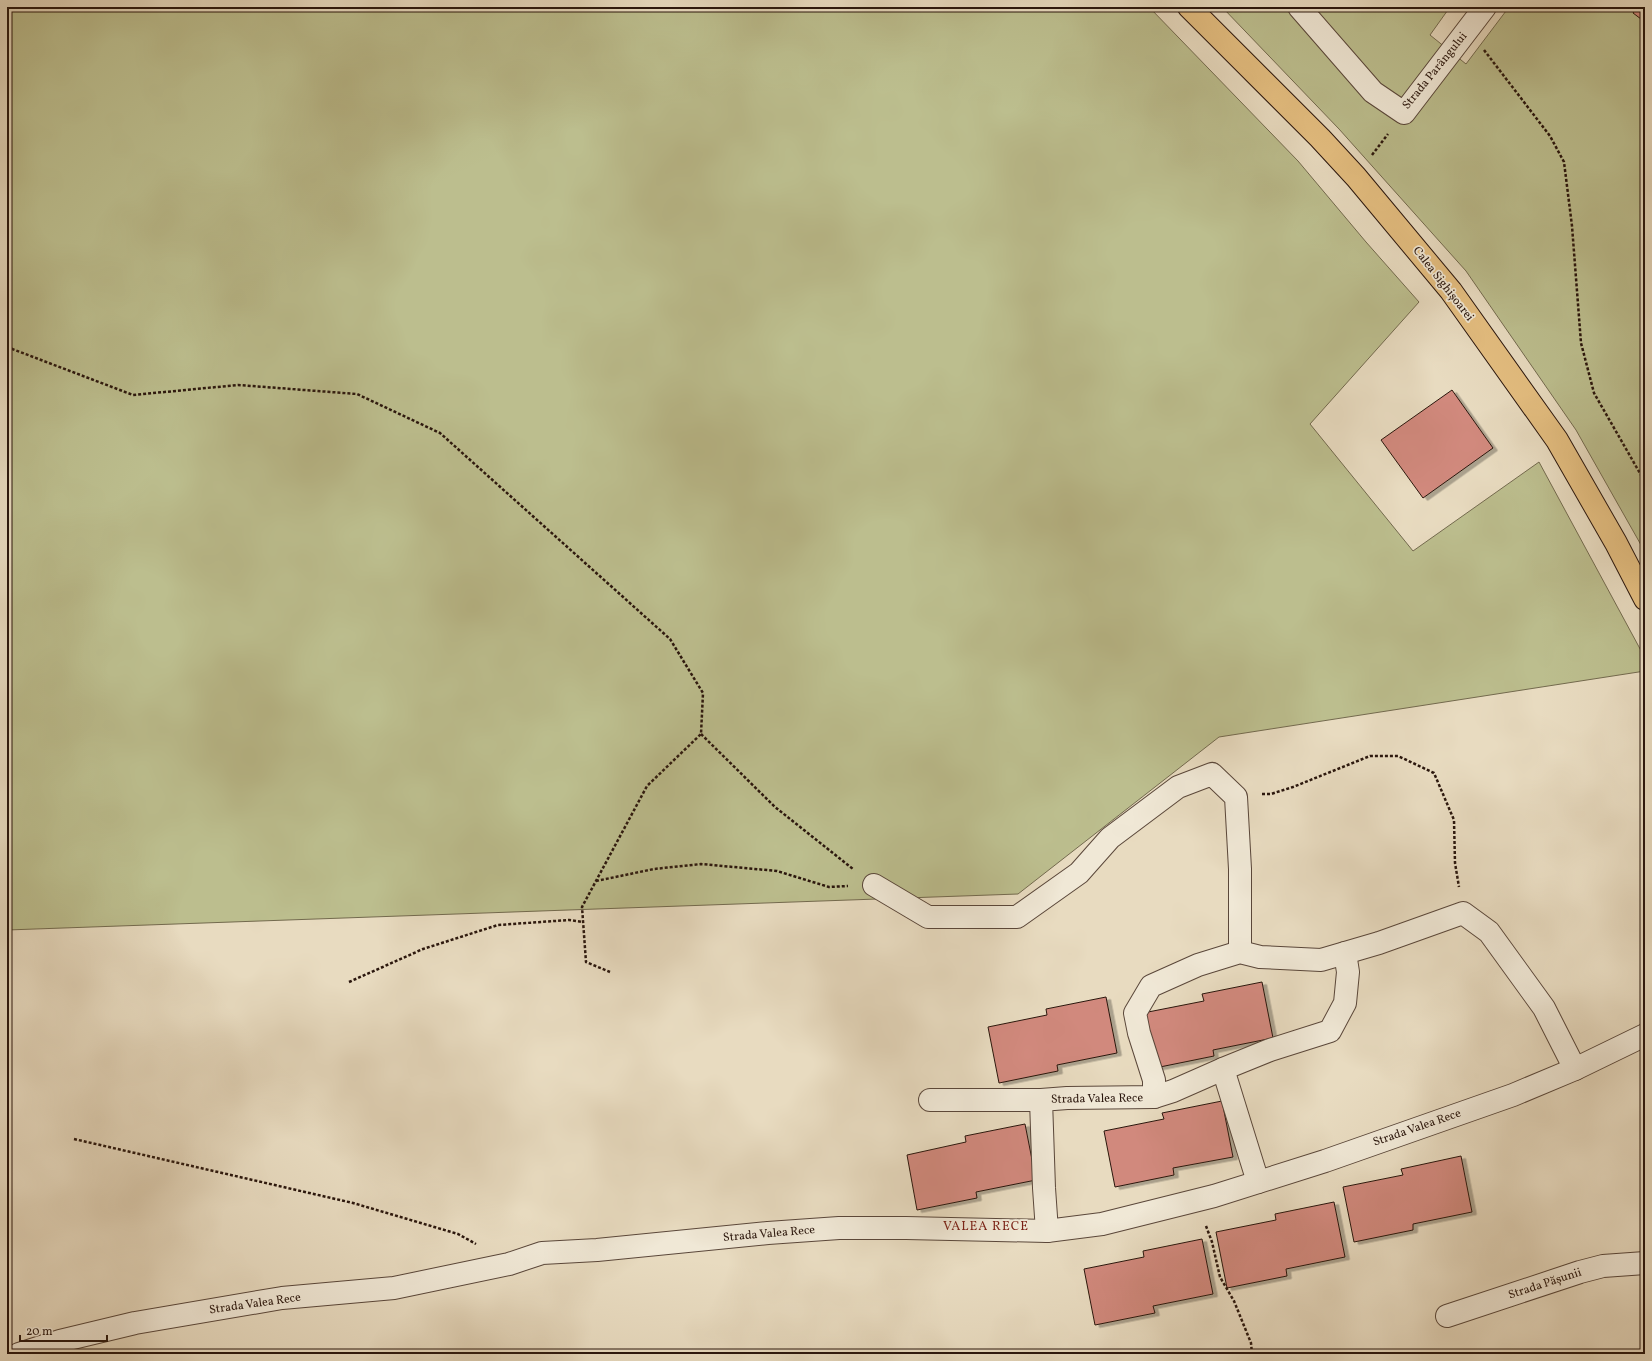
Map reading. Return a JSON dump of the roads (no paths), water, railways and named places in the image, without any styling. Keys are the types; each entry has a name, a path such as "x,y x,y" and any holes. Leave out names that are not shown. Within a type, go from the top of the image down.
{"main road":[{"name":"Calea Sighișoarei","path":"1189,7 1320,138 1356,177 1451,292 1557,440 1616,543 1645,599"}],"street":[{"name":"Strada Parângului","path":"1299,7 1373,92 1404,113 1485,7"},
{"path":"874,885 928,917 1017,917 1079,873 1110,838 1178,787 1212,774 1236,797 1240,869 1240,952"},
{"name":"Strada Valea Rece","path":"1154,1097 1154,1080 1139,1033 1135,1013 1151,986 1198,964 1240,952 1260,957 1321,960 1379,943 1463,913 1489,932 1544,1008 1575,1069"},
{"name":"Strada Valea Rece","path":"930,1100 1041,1100 1067,1098 1154,1097 1173,1091 1270,1050 1330,1031 1345,1003 1348,972 1345,953"},
{"name":"Strada Valea Rece","path":"19,1354 60,1341 135,1323 282,1298 394,1288 494,1267 542,1253 597,1250 768,1233 831,1229 906,1228 1047,1232 1102,1224 1214,1196 1332,1158 1506,1097 1575,1069 1645,1035"},
{"path":"1223,1069 1258,1182"},
{"name":"Strada Valea Rece","path":"1041,1100 1047,1232"},
{"name":"Strada Pășunii","path":"1447,1316 1580,1272 1603,1266 1645,1262"}],"district":[{"name":"VALEA RECE","path":"986,1227"}]}
